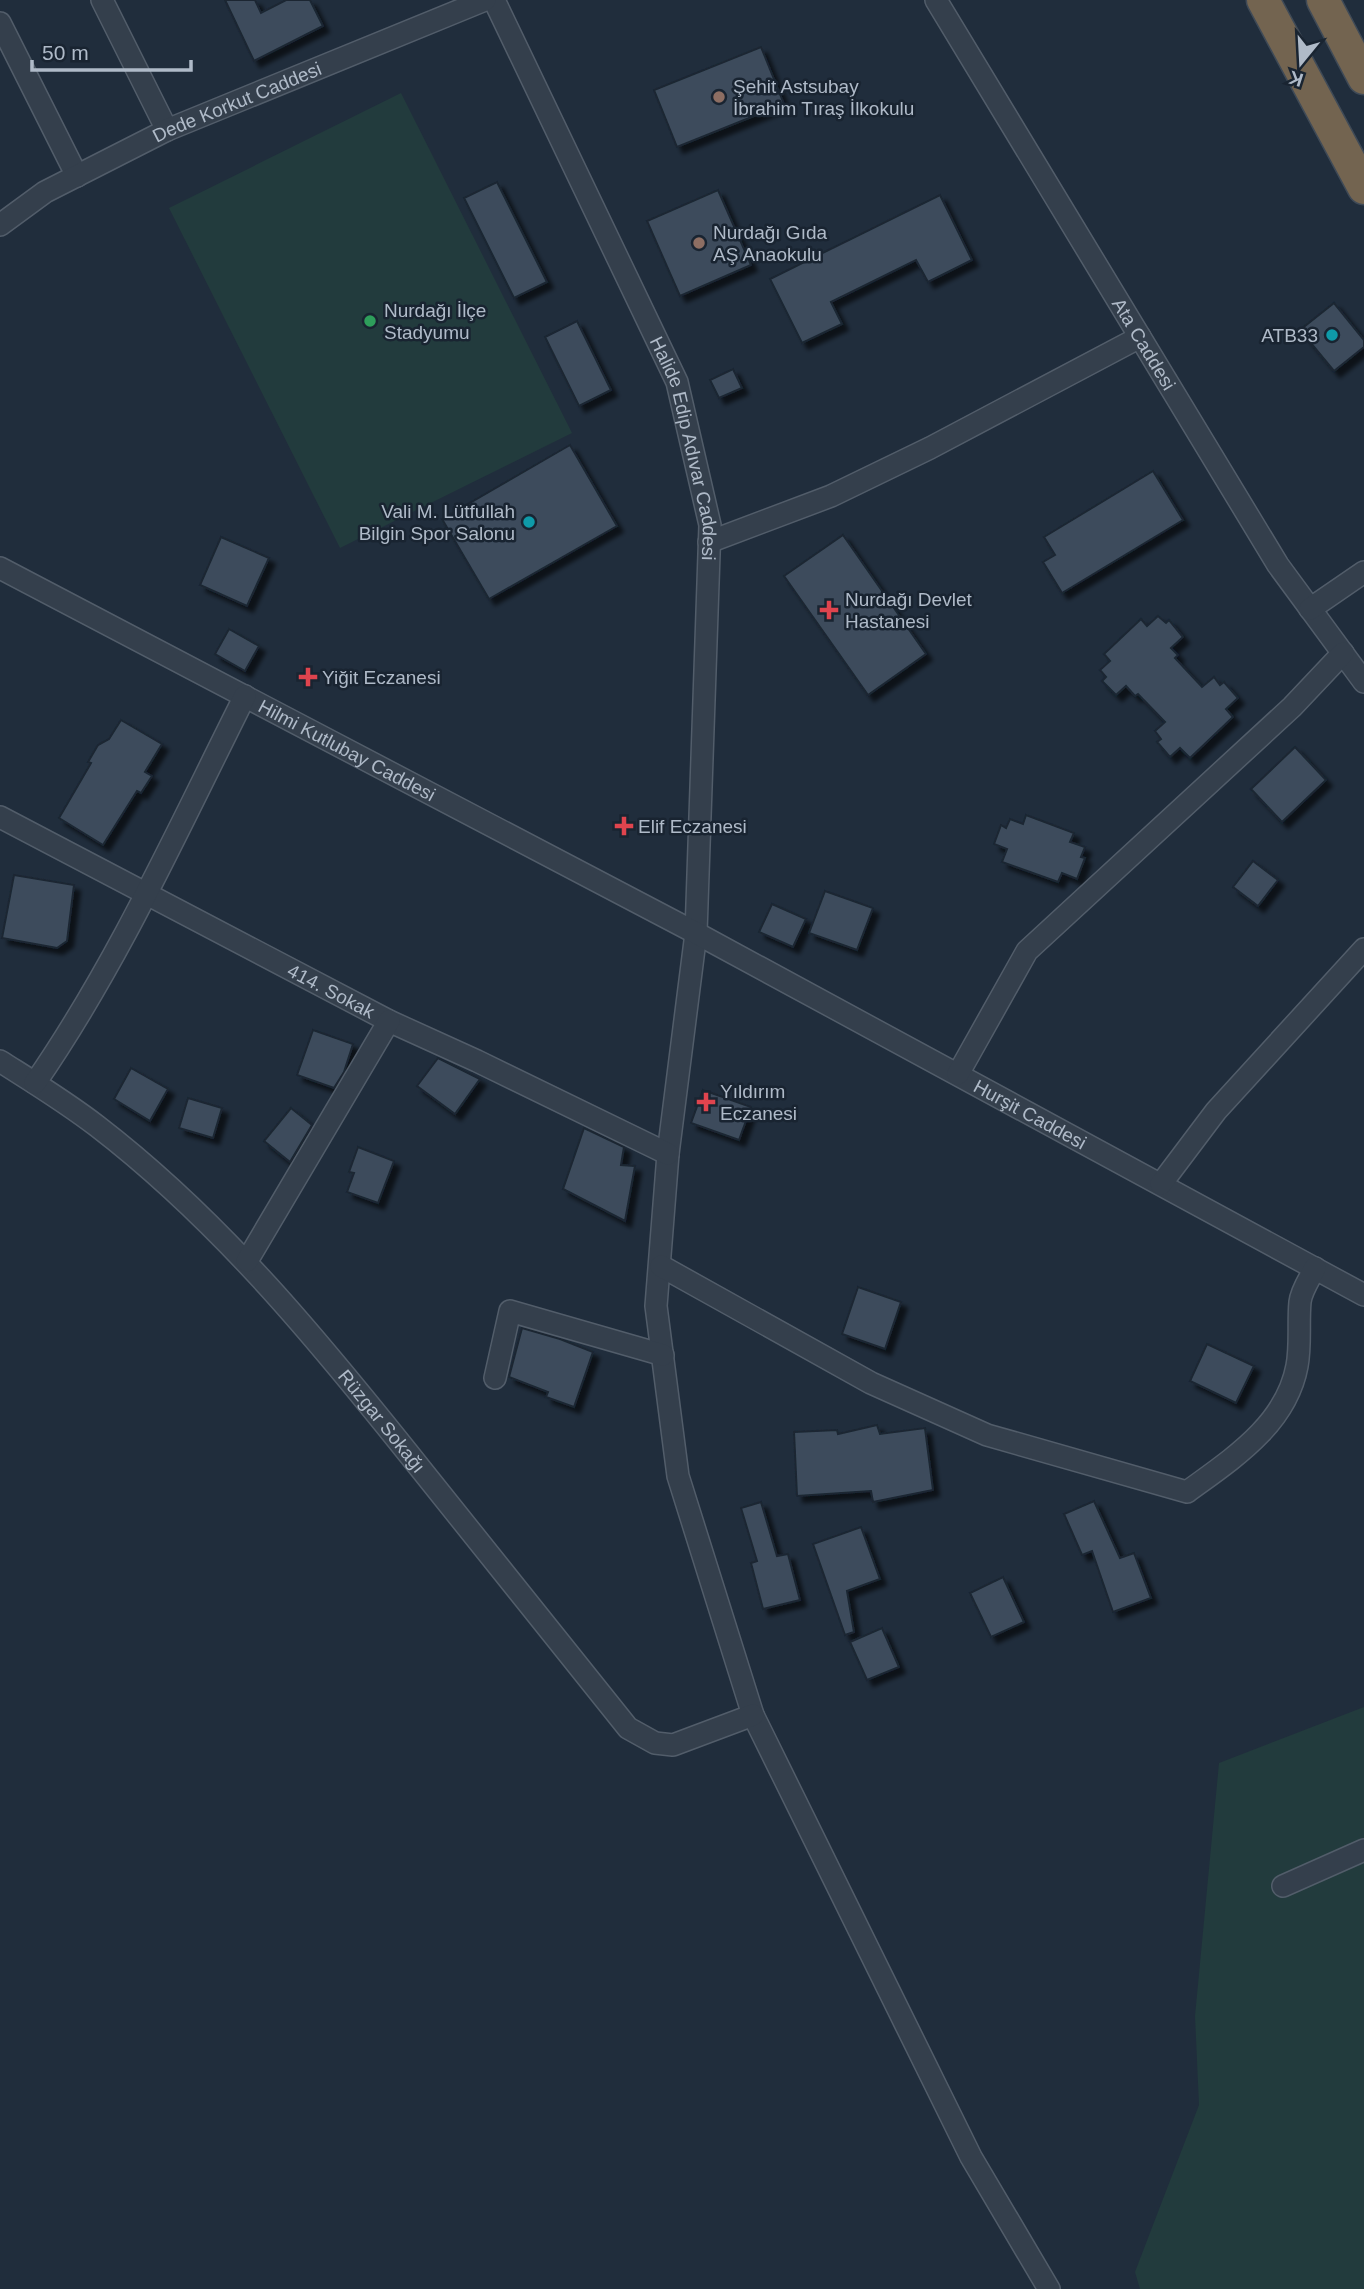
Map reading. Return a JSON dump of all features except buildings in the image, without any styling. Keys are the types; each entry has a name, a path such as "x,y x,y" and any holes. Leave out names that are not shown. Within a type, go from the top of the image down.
{"highway":[{"path":"1263,0 1364,188"},
{"path":"1322,0 1364,78"}],"street":[{"path":"102,0 167,130"},
{"name":"Dede Korkut Caddesi","path":"0,225 45,192 167,130 485,0"},
{"name":"Halide Edip Adıvar Caddesi","path":"494,0 677,382 710,524 696,933 668,1154 656,1306 678,1476 753,1715 971,2157 1049,2289"},
{"name":"Ata Caddesi","path":"936,0 1278,565 1364,682"},
{"path":"0,23 77,176"},
{"path":"709,542 788,510 813,504 875,475 1140,337"},
{"name":"Hilmi Kutlubay Caddesi","path":"0,568 696,933"},
{"path":"1310,609 1364,572"},
{"path":"958,1074 1027,951 1292,707 1343,653"},
{"path":"35,1083 87,1001 245,696"},
{"name":"414. Sokak","path":"0,817 389,1021 668,1154"},
{"name":"Hurşit Caddesi","path":"696,933 1364,1295"},
{"path":"1160,1184 1216,1111 1364,949"},
{"path":"247,1261 389,1021"},
{"name":"Rüzgar Sokağı","path":"0,1062 98,1126 247,1261 363,1396 628,1728 655,1743 673,1745 753,1715"},
{"path":"661,1266 871,1383 987,1435 1187,1492 1255,1440 1286,1400 1297,1367 1300,1300 1315,1268"},
{"path":"495,1378 510,1311 663,1355"},
{"path":"1283,1886 1364,1850"}],"green space":[{"name":"Nurdağı İlçe Stadyumu","path":"401,93 572,433 340,548 169,208"},
{"path":"1364,1707 1364,2289 1140,2289 1135,2272 1199,2105 1195,2016 1219,1763"}],"place":[{"name":"Şehit Astsubay İbrahim Tıraş İlkokulu","path":"719,97"},
{"name":"Nurdağı Gıda AŞ Anaokulu","path":"699,243"},
{"name":"Nurdağı İlçe Stadyumu","path":"370,321"},
{"name":"ATB33","path":"1332,335"},
{"name":"Vali M. Lütfullah Bilgin Spor Salonu","path":"529,522"},
{"name":"Nurdağı Devlet Hastanesi","path":"829,610"},
{"name":"Yiğit Eczanesi","path":"308,677"},
{"name":"Elif Eczanesi","path":"624,826"},
{"name":"Yıldırım Eczanesi","path":"706,1102"}]}
